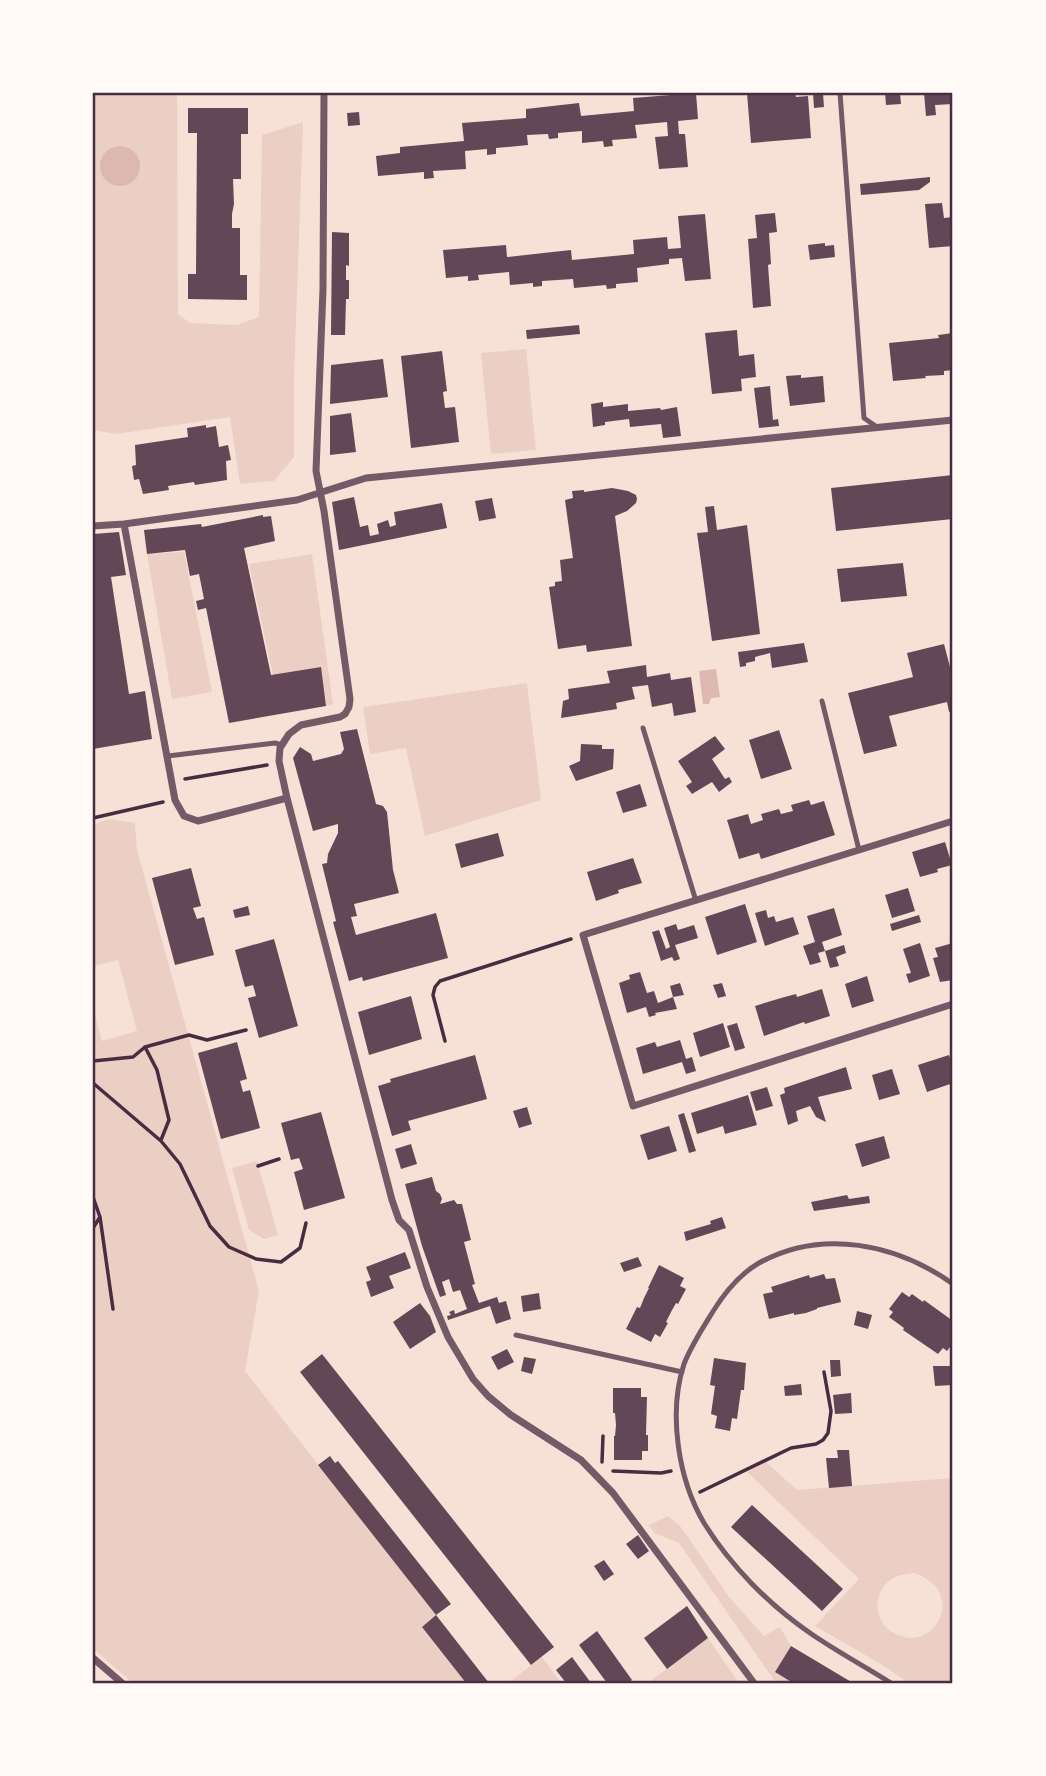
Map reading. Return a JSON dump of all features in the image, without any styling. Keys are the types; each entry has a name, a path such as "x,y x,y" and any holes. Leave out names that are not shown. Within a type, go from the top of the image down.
{"street":[{"path":"324,93 323,289 317,471 350,699 345,714 301,725 289,734 280,748 279,761 286,798 392,1200 399,1220 409,1230 427,1287 447,1337 473,1379 511,1415 578,1457 613,1493 754,1683"},
{"path":"93,526 298,500 366,478 953,420"},
{"path":"124,524 176,800 184,817 198,821 286,798"},
{"path":"953,821 583,935 633,1106 953,1004"},
{"path":"93,1657 122,1683"}],"lane":[{"path":"840,93 864,418 877,427"},
{"path":"822,701 859,850"},
{"path":"643,728 696,901"},
{"path":"168,756 275,743 282,745"},
{"path":"891,1683 798,1624 753,1584 723,1550 703,1521 682,1469 677,1437 679,1388 693,1344 731,1288 757,1264 796,1248 819,1244 863,1245 925,1267 953,1284"},
{"path":"516,1335 682,1372"}],"path":[{"path":"190,778 263,766"},
{"path":"93,818 176,800"},
{"path":"445,1041 433,995 440,981 583,935"},
{"path":"93,1061 133,1057 145,1047 189,1035 207,1040 246,1030"},
{"path":"145,1047 157,1070 169,1120 161,1141"},
{"path":"93,1083 161,1141 180,1164 210,1226 229,1247 256,1259 281,1262 300,1248 306,1223"},
{"path":"258,1166 279,1159"},
{"path":"93,1197 100,1217 114,1309"},
{"path":"93,1228 100,1217"},
{"path":"692,1496 791,1448 816,1444 822,1440 828,1433 831,1411 824,1372"},
{"path":"603,1436 602,1463 614,1472 661,1473 682,1469"}],"shaded area":[{"path":"93,93 177,93 178,314 190,323 237,325 259,317 262,135 303,122 294,378 294,457 274,481 240,484 230,417 116,434 93,430"},
{"path":"120,146 128,147 134,152 139,158 139,174 134,180 128,185 120,186 112,185 106,180 101,174 100,166 101,158 106,152 112,147"},
{"path":"526,349 536,450 491,454 481,353"},
{"path":"184,552 212,692 172,699 147,554"},
{"path":"312,554 333,704 326,706 320,667 273,675 249,564"},
{"path":"716,669 720,697 711,698 709,704 703,704 699,671"},
{"path":"527,683 541,800 425,836 406,748 370,754 363,707"},
{"path":"108,819 135,823 137,850 259,1291 245,1371 436,1615 422,1627 466,1683 133,1683 93,1649 93,1583 96,1579 93,1575 93,1007 102,1041 137,1031 118,960 93,966 93,825"},
{"path":"257,1161 278,1235 264,1239 249,1230 232,1168"},
{"path":"766,1462 797,1490 953,1478 953,1683 909,1683 815,1626 859,1579 747,1472","holes":["914,1573 930,1581 939,1592 942,1604 934,1627 914,1638 901,1636 887,1628 881,1620 878,1602 881,1591 889,1581"]},
{"path":"668,1516 681,1527 729,1597 764,1636 780,1627 791,1646 775,1672 793,1683 776,1683 679,1543 654,1533 649,1525"},
{"path":"708,1638 739,1683 648,1683"},
{"path":"542,1657 561,1683 508,1683"}],"building":[{"path":"696,93 698,119 678,121 679,134 685,134 688,167 659,169 655,137 668,136 667,122 635,125 637,138 612,140 613,146 604,147 603,141 582,143 582,131 558,133 558,138 549,139 548,134 527,135 528,145 496,148 496,154 487,155 487,149 465,151 466,169 433,171 434,178 424,179 424,172 378,176 376,156 400,153 400,147 464,141 462,123 526,118 526,109 579,103 581,116 634,111 633,98"},
{"path":"747,93 795,93 796,97 808,96 811,138 751,143"},
{"path":"813,93 823,93 824,107 814,108"},
{"path":"885,93 900,93 901,104 886,105"},
{"path":"924,93 953,93 953,104 935,105 936,115 926,116"},
{"path":"188,108 248,108 248,134 241,134 241,179 233,179 232,214 232,228 240,228 240,275 247,275 247,300 188,299 188,274 196,274 197,133 188,133"},
{"path":"359,112 360,125 348,126 347,113"},
{"path":"930,177 930,182 919,190 861,195 860,184"},
{"path":"942,203 944,218 953,217 953,246 929,248 925,204"},
{"path":"775,213 777,232 769,233 771,306 753,308 748,239 757,238 755,215"},
{"path":"705,214 711,279 685,281 682,258 669,259 669,264 637,268 638,282 616,284 616,288 607,289 606,285 574,288 573,279 542,281 542,286 533,287 533,283 510,285 509,272 478,275 479,280 468,281 468,276 446,278 443,250 506,245 507,257 571,250 572,260 634,254 633,240 667,237 668,249 681,248 678,216"},
{"path":"332,232 349,233 349,266 346,265 346,280 349,280 349,299 346,299 345,335 331,335"},
{"path":"825,243 825,246 834,245 835,257 810,260 808,245"},
{"path":"579,325 580,334 527,339 526,330"},
{"path":"737,330 739,356 754,354 756,377 741,379 742,391 712,394 705,333"},
{"path":"953,333 953,370 944,371 944,375 893,381 889,343 939,338 938,335"},
{"path":"442,351 447,391 443,392 445,408 455,407 459,442 411,448 401,356"},
{"path":"383,359 388,397 330,404 331,365"},
{"path":"801,375 801,378 823,376 825,402 790,406 786,376"},
{"path":"770,386 773,420 778,419 779,426 759,428 754,388"},
{"path":"603,402 603,407 628,404 628,411 677,407 681,436 663,438 661,424 630,427 629,419 605,422 605,425 593,427 591,404"},
{"path":"351,413 356,452 330,455 330,416"},
{"path":"206,425 206,428 216,426 219,447 228,445 231,460 226,461 227,480 168,486 169,490 143,494 139,479 134,480 132,466 136,465 135,445 188,437 187,428"},
{"path":"953,475 953,519 836,531 831,488"},
{"path":"612,488 628,491 636,495 637,499 627,511 615,516 632,646 587,652 586,645 558,649 549,587 562,581 560,560 573,558 565,500 573,498 572,491"},
{"path":"354,497 360,527 368,525 370,536 379,534 377,524 388,520 390,527 396,525 394,512 442,503 447,528 339,550 332,502"},
{"path":"492,498 496,518 479,521 475,501"},
{"path":"714,506 717,530 747,525 760,634 712,641 697,533 708,532 705,507"},
{"path":"263,515 271,516 275,541 244,548 271,675 321,667 326,706 229,723 206,608 198,610 196,601 204,599 199,574 190,576 185,550 147,554 144,530 201,524 202,527"},
{"path":"119,532 126,575 111,577 129,694 145,691 152,739 93,749 93,534"},
{"path":"903,563 907,596 841,602 837,569"},
{"path":"804,643 808,662 772,668 770,653 755,657 755,661 740,667 738,652"},
{"path":"944,644 950,667 953,667 953,711 949,712 947,702 889,716 897,746 864,754 848,693 913,677 907,653"},
{"path":"646,665 647,677 670,673 671,680 691,677 696,712 674,716 672,703 652,707 648,685 632,687 635,699 616,703 617,709 561,718 563,701 569,699 568,689 610,683 607,671"},
{"path":"357,729 376,804 383,806 387,812 393,870 399,893 354,904 357,916 351,917 356,935 436,913 448,958 363,981 362,977 349,981 333,922 336,921 322,864 327,863 328,854 338,833 338,824 313,831 293,758 300,747 311,754 313,761 341,754 344,749 340,732"},
{"path":"779,730 792,769 761,779 749,740"},
{"path":"715,736 725,749 712,759 725,779 729,777 732,782 719,792 712,782 692,794 686,786 692,782 678,761"},
{"path":"581,744 602,745 602,749 614,749 613,769 576,781 569,766 580,761"},
{"path":"640,784 647,806 623,813 616,792"},
{"path":"809,800 811,805 824,801 835,835 761,859 759,853 739,859 727,820 748,814 751,824 763,820 761,814 779,809 781,814 793,811 791,805"},
{"path":"498,833 504,856 461,868 455,844"},
{"path":"945,842 952,865 920,877 912,852"},
{"path":"633,858 642,883 618,890 619,893 596,901 587,872"},
{"path":"191,868 201,906 193,908 197,919 204,917 214,955 175,965 152,878"},
{"path":"908,888 915,911 892,918 885,895"},
{"path":"745,904 757,942 717,955 705,917"},
{"path":"248,906 250,915 235,918 233,910"},
{"path":"834,908 842,935 822,942 825,951 818,953 821,962 810,965 803,946 815,942 807,916"},
{"path":"766,910 768,918 774,916 776,922 793,917 799,934 765,946 755,913"},
{"path":"919,915 921,922 892,931 890,924"},
{"path":"676,924 678,930 694,925 698,938 675,945 680,959 674,961 672,957 661,961 652,932 659,930 666,949 670,947 664,928"},
{"path":"274,939 298,1026 259,1038 248,998 256,996 253,985 245,987 235,950"},
{"path":"920,943 930,976 909,983 906,974 911,973 903,949"},
{"path":"953,943 953,980 940,982 933,958 938,957 935,948"},
{"path":"844,945 846,953 836,957 839,966 830,968 825,951"},
{"path":"640,972 647,993 654,991 658,1003 673,997 677,1009 655,1013 656,1015 649,1017 646,1007 627,1013 619,983 630,979 629,975"},
{"path":"867,976 874,1001 852,1008 845,984"},
{"path":"680,983 684,995 673,997 670,986"},
{"path":"722,983 726,996 718,998 713,985"},
{"path":"822,989 830,1016 764,1036 755,1006"},
{"path":"411,996 422,1039 369,1055 358,1012"},
{"path":"723,1023 730,1047 700,1057 693,1033"},
{"path":"737,1023 745,1048 735,1051 727,1026"},
{"path":"680,1040 686,1059 692,1057 696,1071 686,1074 682,1062 643,1074 636,1048 655,1042 657,1047"},
{"path":"237,1042 247,1079 240,1081 243,1092 250,1090 260,1128 221,1139 198,1053"},
{"path":"475,1055 487,1099 408,1121 411,1130 392,1136 378,1086 391,1082 390,1079"},
{"path":"949,1055 953,1083 927,1092 918,1065"},
{"path":"846,1067 852,1089 818,1097 826,1122 816,1117 810,1106 796,1111 798,1121 788,1125 780,1095 785,1093 784,1088"},
{"path":"892,1069 900,1094 879,1100 872,1075"},
{"path":"767,1087 773,1106 756,1111 750,1092"},
{"path":"748,1095 757,1125 725,1134 723,1126 697,1134 691,1113"},
{"path":"527,1107 532,1124 519,1128 513,1111"},
{"path":"321,1112 345,1198 304,1210 294,1172 303,1169 299,1158 291,1160 281,1123"},
{"path":"684,1113 696,1151 689,1153 678,1115"},
{"path":"669,1126 677,1151 648,1160 640,1135"},
{"path":"884,1136 890,1158 862,1167 855,1144"},
{"path":"411,1144 417,1164 401,1169 395,1149"},
{"path":"432,1177 436,1191 442,1199 440,1204 454,1200 457,1204 462,1204 471,1240 464,1242 475,1284 472,1285 479,1303 497,1297 499,1303 506,1301 511,1319 496,1324 490,1306 448,1320 447,1316 451,1315 449,1312 454,1310 455,1314 467,1309 460,1290 453,1292 449,1279 442,1282 446,1295 440,1297 422,1246 405,1184"},
{"path":"847,1195 849,1199 869,1196 870,1203 814,1211 811,1202"},
{"path":"722,1217 726,1228 686,1241 684,1232 711,1224 710,1221"},
{"path":"405,1252 411,1268 389,1276 394,1288 371,1297 366,1282 371,1280 366,1267"},
{"path":"638,1257 642,1266 624,1272 620,1263"},
{"path":"659,1265 684,1278 680,1286 686,1289 671,1312 660,1337 655,1334 651,1342 626,1329 637,1307 640,1308"},
{"path":"824,1274 826,1279 835,1278 841,1302 806,1313 769,1319 763,1294 773,1292 771,1287 809,1275 810,1278"},
{"path":"902,1292 909,1297 912,1294 923,1302 924,1300 953,1321 953,1343 947,1351 943,1348 938,1354 889,1317 893,1312 889,1309"},
{"path":"539,1293 541,1309 523,1312 521,1296"},
{"path":"420,1303 430,1316 436,1332 410,1349 393,1322"},
{"path":"857,1311 872,1315 868,1329 854,1325"},
{"path":"507,1349 514,1362 498,1370 491,1357"},
{"path":"322,1354 554,1647 531,1665 300,1372"},
{"path":"524,1357 536,1359 532,1374 521,1371"},
{"path":"714,1358 746,1363 744,1390 741,1390 737,1419 732,1418 730,1431 715,1428 717,1416 711,1414 715,1386 710,1385"},
{"path":"830,1360 840,1360 841,1376 831,1377"},
{"path":"933,1366 953,1366 953,1385 935,1386"},
{"path":"801,1384 802,1395 785,1396 784,1386"},
{"path":"613,1388 641,1388 641,1397 647,1397 648,1451 642,1451 642,1460 614,1460 616,1425"},
{"path":"851,1393 852,1413 835,1414 833,1395"},
{"path":"837,1450 849,1450 852,1486 829,1488 826,1458 838,1458"},
{"path":"330,1456 335,1463 338,1461 451,1604 436,1615 318,1465"},
{"path":"752,1505 843,1589 822,1611 731,1527"},
{"path":"638,1535 649,1551 638,1559 626,1544"},
{"path":"604,1560 614,1574 604,1581 594,1566"},
{"path":"687,1606 708,1638 667,1669 644,1638"},
{"path":"436,1615 489,1683 466,1683 422,1627"},
{"path":"597,1631 632,1680 628,1683 607,1683 579,1645"},
{"path":"791,1646 853,1683 793,1683 775,1672"},
{"path":"572,1657 591,1683 566,1683 556,1670"}]}
